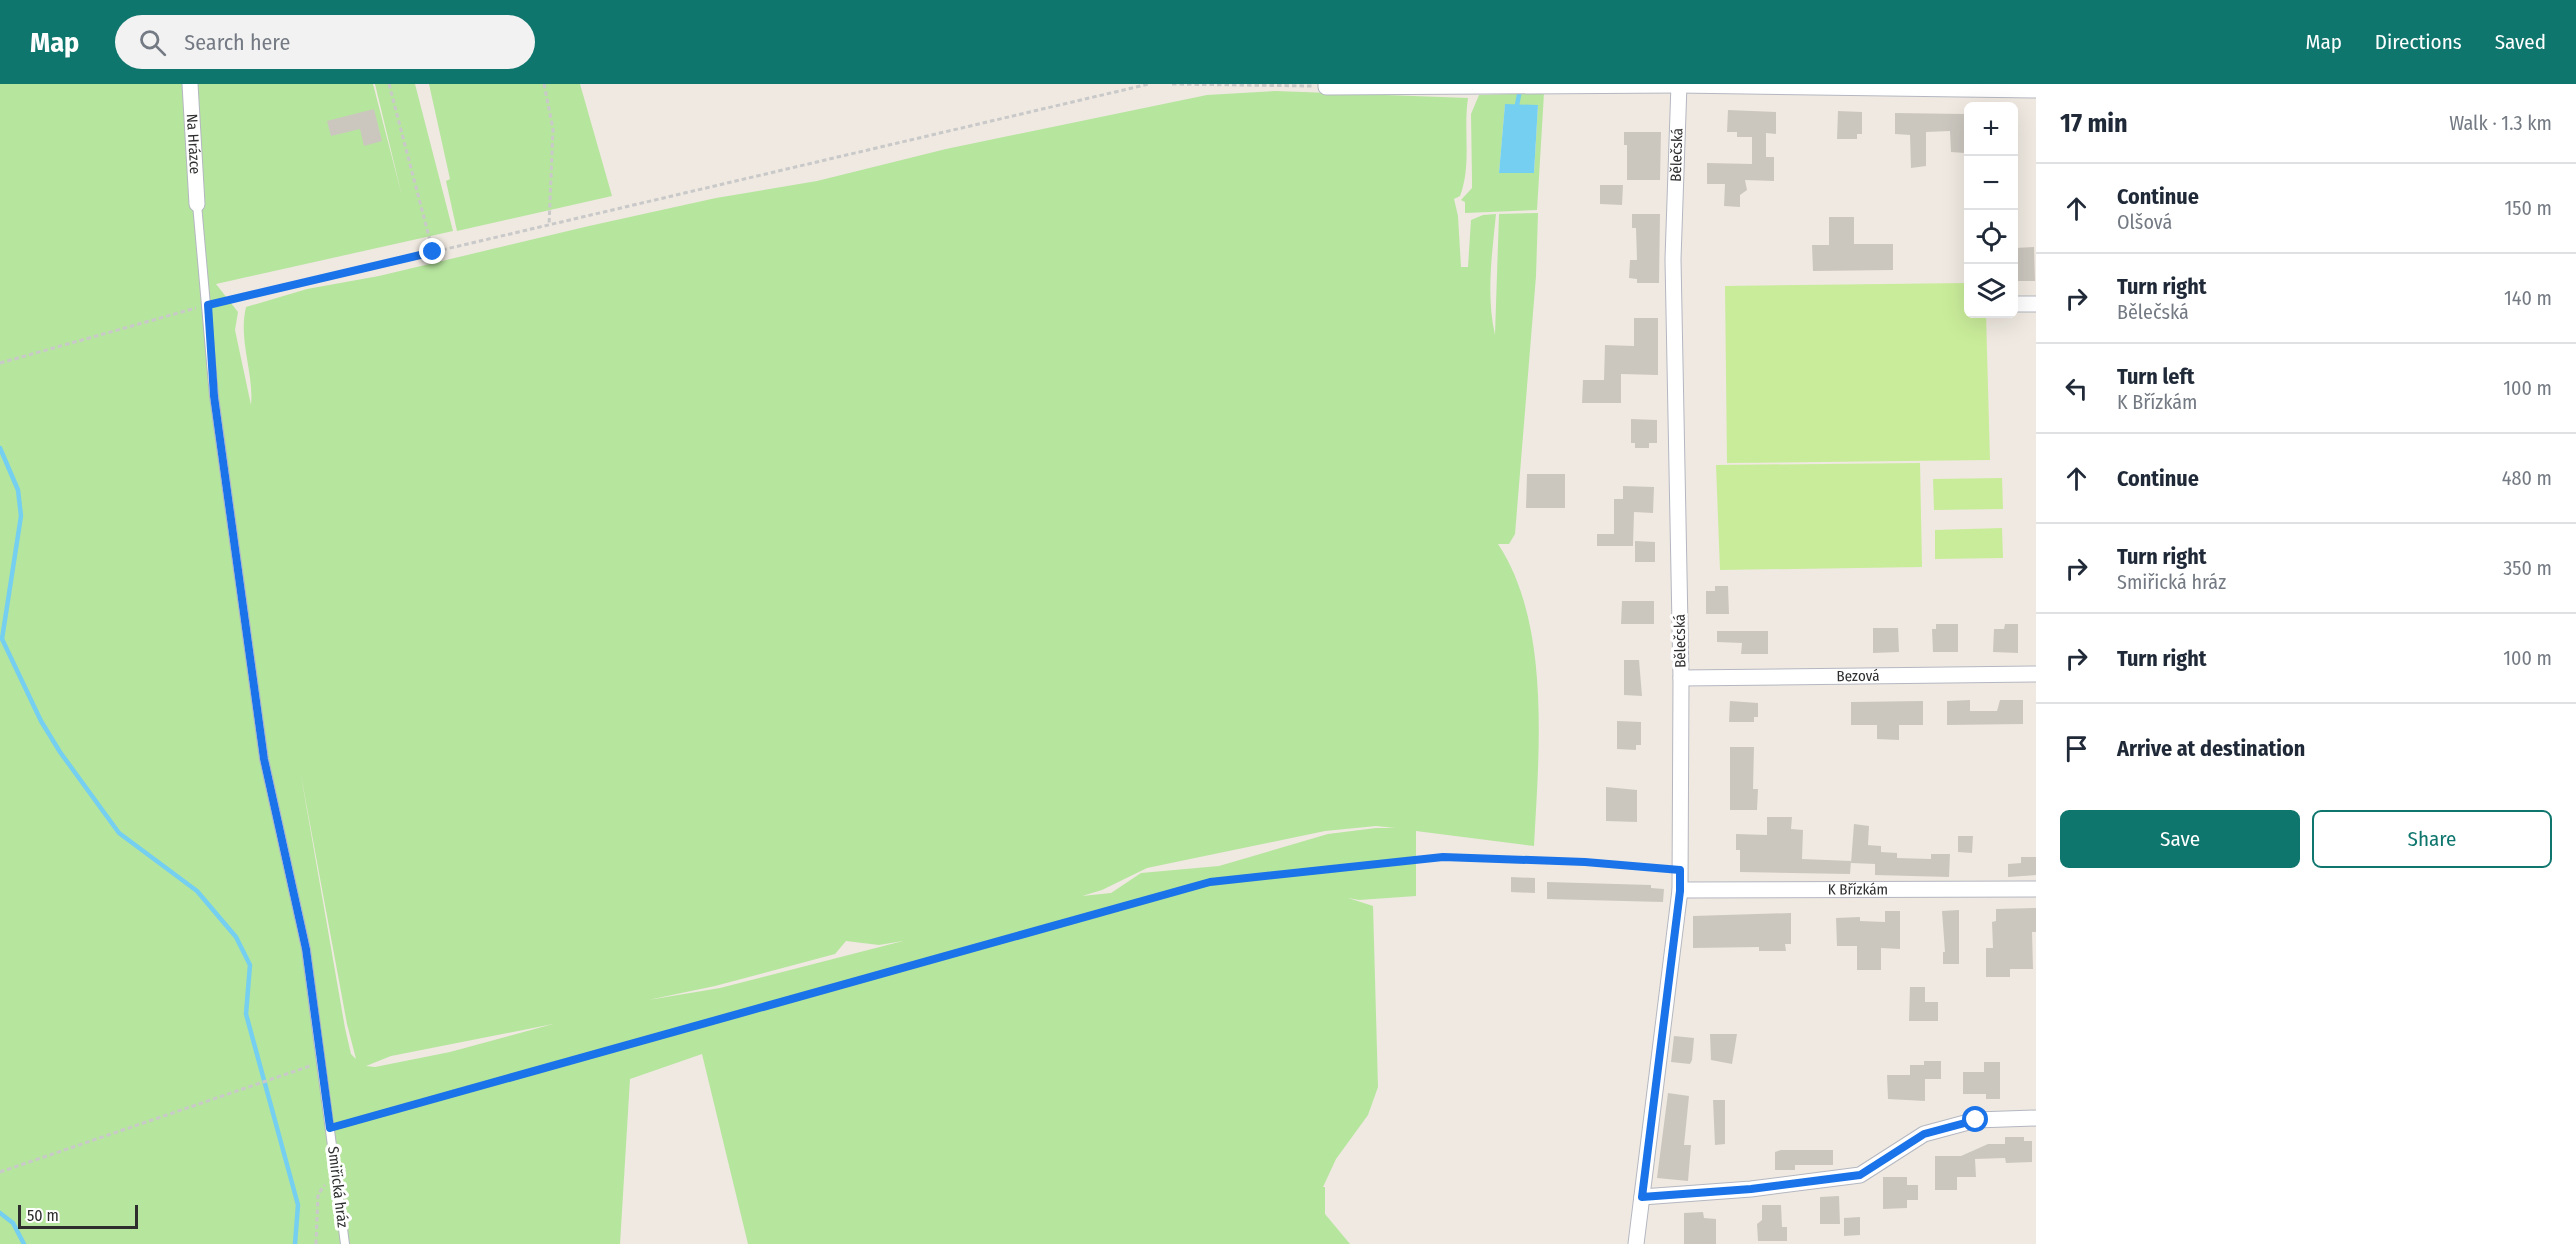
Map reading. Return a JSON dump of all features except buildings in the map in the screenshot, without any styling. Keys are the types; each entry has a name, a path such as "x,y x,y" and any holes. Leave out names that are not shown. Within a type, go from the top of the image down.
{"street":[{"name":"Na Hrázce","path":"190,84 197,204"},
{"path":"1326,85 1678,85 2036,90"},
{"name":"Bělečská","path":"1636,1244 1680,891 1681,678 1673,260 1678,85"},
{"path":"2018,304 2036,304"},
{"name":"Bezová","path":"1681,678 2036,674"},
{"name":"K Břízkám","path":"1680,891 2036,889"},
{"path":"1642,1197 1751,1189 1860,1175 1924,1134 1976,1120 2036,1118"}],"lane":[{"name":"Smiřická hráz","path":"197,204 208,305 214,396 264,759 306,949 345,1244"}],"path":[{"path":"389,84 433,252"},
{"path":"544,84 553,129 549,225"},
{"path":"0,363 208,305 1149,84"},
{"path":"1172,84 1326,85"},
{"path":"330,1128 1210,882 1443,857 1585,862 1680,870"},
{"path":"0,1172 321,1062"},
{"path":"316,1244 318,1194 335,1170"}],"green space":[{"path":"0,84 373,84 402,196 375,84 415,84 453,231 216,284 238,312 235,330 251,405 244,332 246,307 307,289 379,276 716,198 817,181 946,149 1207,95 1275,91 1468,98 1466,172 1460,196 1454,199 1458,216 1461,267 1468,267 1471,220 1483,215 1496,214 1490,290 1495,335 1499,214 1538,213 1536,276 1515,534 1509,544 1498,544 1515,576 1527,612 1534,650 1539,730 1534,846 1416,831 1416,896 1359,900 1348,898 1373,906 1378,1087 1368,1115 1336,1159 1323,1187 1325,1187 1325,1214 1350,1244 748,1244 702,1054 630,1079 620,1244 0,1244","holes":["300,770 347,1024 356,1059 351,1054","1376,826 1395,828 1328,834 1219,866 1141,873 1111,893 1082,896 1102,890 1147,868 1325,831","846,941 879,945 903,941 720,988 648,1000 715,986 835,954","553,1024 450,1052 375,1067 366,1066 391,1056"]},
{"path":"429,84 580,84 612,196 457,231 446,181 450,179"},
{"path":"1544,93 1537,210 1465,213 1465,202 1461,200 1472,188 1471,114 1479,95","holes":["1505,105 1538,105 1534,173 1499,173"]},
{"path":"1964,283 1964,318 1986,318 1990,460 1727,463 1725,286"},
{"path":"1920,463 1922,567 1720,570 1716,465"},
{"path":"2002,478 2003,509 1934,510 1933,479"},
{"path":"2002,528 2003,558 1935,559 1935,530"}],"water":[{"path":"1505,104 1538,105 1534,173 1499,173"}],"waterway":[{"path":"1517,105 1520,90"},
{"path":"0,448 18,490 21,516 2,639 41,721 60,752 119,833 197,891 236,937 250,965 246,1014 298,1205 295,1244"},
{"path":"0,1213 13,1223 24,1244"}],"route":[{"path":"433,252 208,305 214,396 264,759 306,949 330,1128 1210,882 1443,857 1585,862 1680,870 1680,891 1642,1197 1751,1189 1860,1175 1924,1134 1976,1120"}]}
